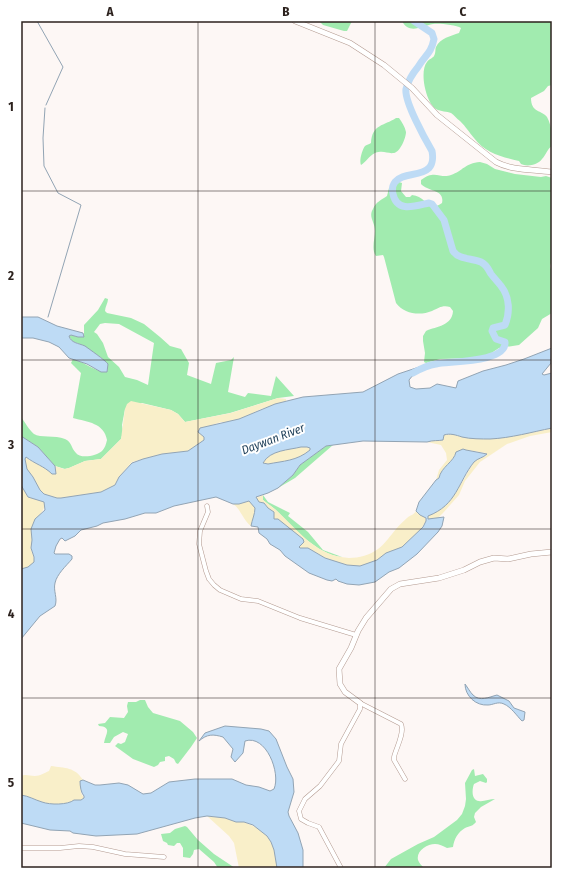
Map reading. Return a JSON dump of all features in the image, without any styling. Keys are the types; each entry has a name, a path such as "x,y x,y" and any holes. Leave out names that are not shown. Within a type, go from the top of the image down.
{"street":[{"path":"295,21 350,43 384,66 412,88 437,115 496,162 519,169 552,172"},
{"path":"207,506 208,512 200,531 199,544 206,571 214,585 220,590 241,598 258,601 300,618 356,635"},
{"path":"405,779 394,760 403,727 401,724 360,702 345,692 340,684 339,669 366,618 391,589 400,584 439,578 494,558 508,559 531,554 552,552"},
{"path":"341,868 319,827 301,819 299,811 305,800 320,786 339,761 341,744 360,709 360,702"},
{"path":"21,848 79,846 93,847 124,854 164,858"}],"green space":[{"path":"319,21 352,21 347,31 344,31 323,25"},
{"path":"402,21 552,21 552,85 548,86 544,91 531,98 531,103 535,109 547,117 551,131 552,146 538,163 523,165 519,161 500,156 489,151 478,143 462,123 452,114 436,109 429,101 424,80 425,67 428,61 434,56 436,47 440,41 459,33 461,28 452,25 433,24 412,29 408,28"},
{"path":"396,118 399,118 406,132 404,141 400,147 394,153 375,153 361,165 360,163 363,150 365,146 371,143 376,129"},
{"path":"480,162 495,169 515,174 541,177 546,176 552,178 552,260 550,266 552,273 552,313 542,319 538,328 519,345 499,348 490,354 475,358 440,359 426,363 424,362 425,353 423,336 426,331 447,323 452,316 453,311 450,307 445,306 427,313 417,314 408,312 399,307 396,303 384,257 383,255 376,256 373,247 375,231 371,215 377,203 387,196 389,188 395,186 399,182 402,183 401,191 406,197 410,197 412,195 417,196 430,205 437,206 442,203 441,195 424,187 421,184 421,180 430,175 451,175 467,165"},
{"path":"105,298 108,299 105,311 107,313 131,318 144,324 170,346 181,349 189,363 187,375 211,384 216,363 231,360 234,357 228,392 245,397 248,393 271,396 276,376 294,396 278,398 230,413 185,422 178,414 171,410 142,403 125,409 121,439 101,459 85,461 65,469 55,466 38,447 21,436 21,417 34,434 65,439 69,442 78,455 93,455 100,453 103,450 107,440 103,430 90,422 73,418 81,373 71,363 73,359 103,372 107,372 103,359 84,346 72,341 69,336 71,335 78,337 84,335 84,325 98,310","holes":["100,324 119,324 154,343 148,385 125,377 119,367 108,357 103,343 94,332"]},
{"path":"333,445 295,478 278,488 293,475 300,465 326,446"},
{"path":"263,495 268,502 290,513 288,516 308,532 323,550 342,557 323,551 306,540 263,500"},
{"path":"145,700 153,713 180,721 193,732 197,738 178,764 169,756 165,757 165,761 160,762 154,767 133,759 115,746 118,743 121,744 125,742 128,734 123,732 114,737 110,743 104,743 107,730 98,724 105,723 110,717 124,718 128,712 128,702 136,702"},
{"path":"474,769 475,776 483,774 487,779 486,783 480,781 474,784 473,796 475,799 481,801 495,799 481,807 475,813 474,817 476,822 458,834 454,841 453,847 447,848 435,844 429,845 420,851 418,860 424,868 384,868 391,859 434,837 457,820 462,814 465,806 465,783"},
{"path":"185,826 214,854 235,868 218,868 214,862 199,849 194,850 190,858 183,857 183,848 180,843 177,843 174,846 168,845 163,841 161,834 170,833 175,829"}],"sand":[{"path":"278,398 286,399 286,401 261,409 240,419 221,422 203,428 200,434 204,437 204,440 188,451 162,454 132,462 119,477 115,485 101,492 61,498 44,494 40,490 24,462 25,457 43,466 52,474 56,472 55,466 64,469 85,461 101,459 121,439 125,409 127,404 131,401 171,410 178,414 185,422 231,413"},
{"path":"552,428 552,432 530,436 507,444 480,462 465,481 459,495 443,513 438,518 428,519 428,516 437,512 450,500 456,493 474,462 477,459 486,456 486,453 468,450 458,451 436,480 439,470 447,460 446,453 441,445 427,442 438,439 443,440 444,435 449,434 462,437 495,438"},
{"path":"301,447 308,447 310,450 305,454 290,460 268,464 263,463 270,455"},
{"path":"21,485 28,497 44,502 44,508 31,529 31,549 34,562 28,567 21,569"},
{"path":"263,495 263,500 309,542 327,553 349,558 375,551 383,545 408,517 416,511 425,517 426,521 418,533 402,547 377,560 360,566 347,565 325,558 308,548 300,548 300,544 303,543 303,539 281,522 274,519 274,512 264,503 259,502 256,498"},
{"path":"249,501 255,508 251,526 238,508 233,504"},
{"path":"51,766 73,770 77,773 83,780 80,781 81,793 84,798 63,804 54,804 45,803 21,795 21,776 40,775 49,771"},
{"path":"207,816 225,818 236,822 244,822 260,829 271,842 277,868 239,868 234,843 229,836"}],"water":[{"path":"21,317 38,317 57,326 83,333 84,337 69,336 73,341 85,346 106,362 108,364 107,372 101,372 87,364 69,358 59,347 49,342 33,338 21,338"},
{"name":"Daywan River","path":"552,348 551,363 542,374 552,373 552,428 514,436 490,439 472,439 448,434 444,435 443,440 427,442 363,441 326,446 300,465 293,475 278,488 256,497 259,502 264,503 274,512 274,519 278,519 303,539 304,542 299,547 300,548 308,548 325,558 347,565 360,566 377,560 386,553 402,547 423,527 426,518 416,511 419,502 439,478 442,471 455,456 456,452 463,449 487,454 474,462 456,492 445,506 428,516 428,519 444,517 442,526 438,532 417,554 399,568 389,572 375,582 359,585 347,584 336,579 332,581 327,580 309,573 270,544 267,539 259,533 258,527 251,526 255,508 249,501 233,504 216,497 174,506 156,513 145,513 125,519 103,523 81,530 75,536 65,541 62,538 60,539 54,553 69,554 72,556 72,559 62,570 56,580 55,606 40,616 21,639 21,569 28,567 34,562 31,548 31,529 35,519 45,510 44,502 28,497 21,485 21,436 38,447 55,466 56,474 52,474 26,457 25,459 27,469 44,494 61,498 101,492 115,485 119,477 132,463 162,454 188,451 204,440 204,437 198,432 200,428 239,419 275,404 303,397 363,392 398,374 422,366 409,380 410,387 416,389 430,388 437,384 456,388 458,381 483,371 524,359","holes":["307,447 310,448 310,450 295,458 268,464 263,463 270,455 275,453"]},
{"path":"465,684 476,697 485,698 497,695 509,701 514,708 525,712 524,720 522,721 507,705 496,703 484,705 475,702 469,696 465,688"},
{"path":"225,726 269,731 276,739 293,779 294,792 288,812 298,833 303,850 303,868 277,868 274,850 267,836 253,825 244,822 236,822 225,818 207,816 137,834 96,836 73,833 70,831 50,830 21,823 21,795 50,804 63,804 74,800 81,800 84,796 80,781 83,780 95,785 119,783 128,785 143,794 151,793 169,782 195,779 232,779 246,785 259,787 270,791 274,789 276,782 273,765 270,756 259,743 253,740 245,741 243,753 235,762 231,757 233,749 223,737 210,735 199,741 205,733"}],"waterway":[{"path":"37,21 63,67 46,105"},
{"path":"413,373 424,367 442,363 476,360 497,354 503,349 505,342 496,339 492,331 493,328 505,325 508,315 508,300 500,284 481,262 459,256 453,251 444,220 432,204 429,203 407,207 402,206 398,204 393,194 393,185 398,179 425,171 429,168 433,155 406,95 408,83 429,51 434,39 432,33 414,21"},
{"path":"45,108 43,138 44,166 58,193 81,205 48,317"}]}
